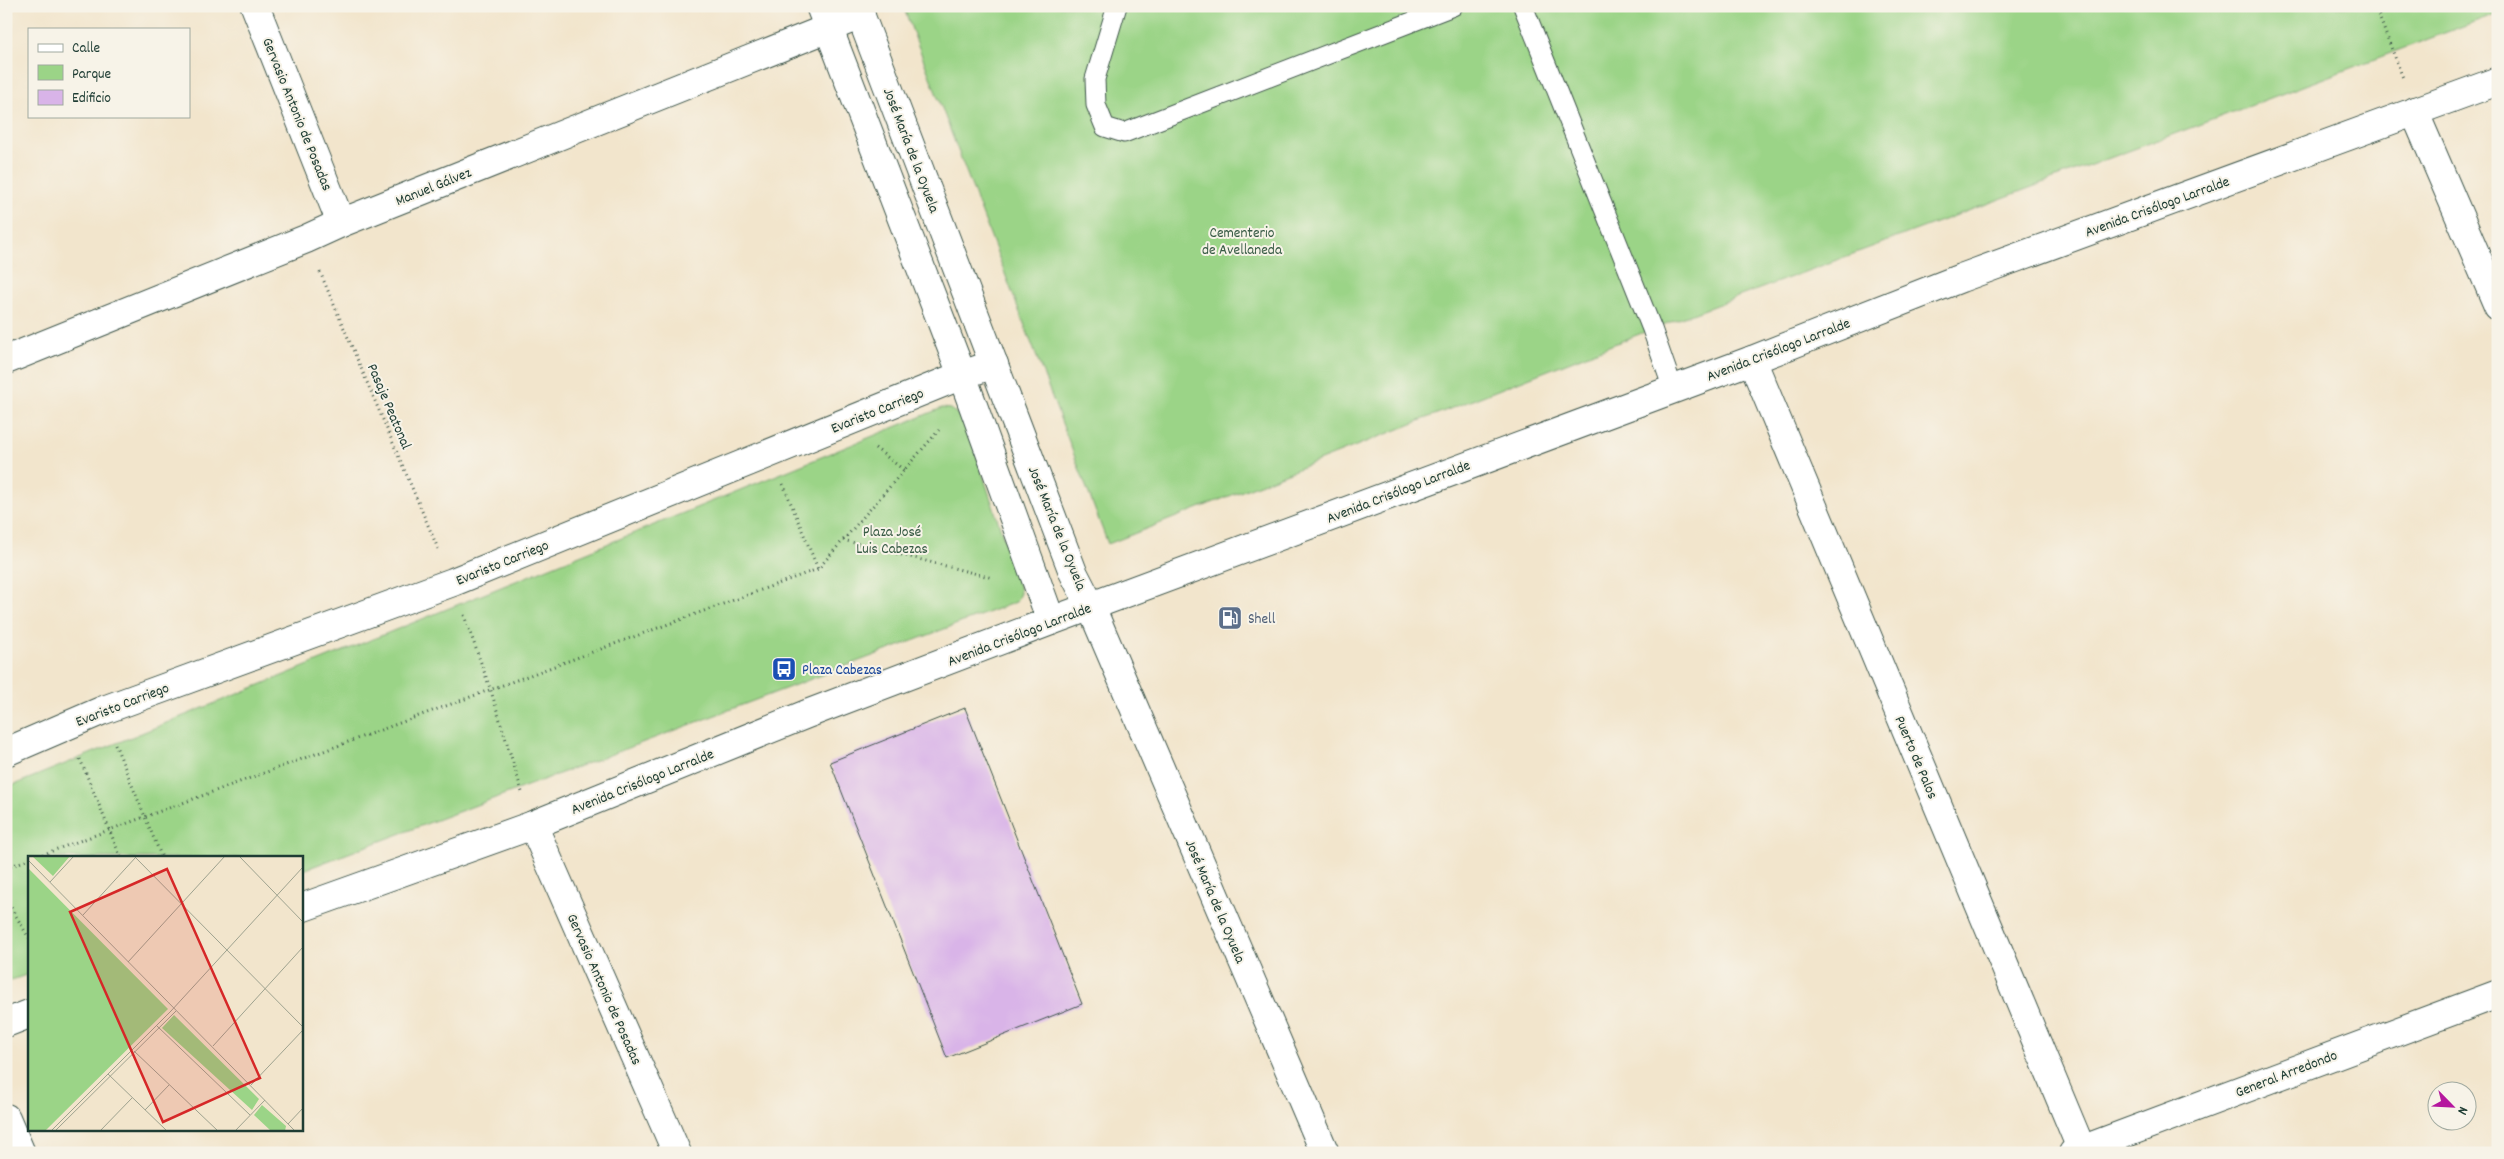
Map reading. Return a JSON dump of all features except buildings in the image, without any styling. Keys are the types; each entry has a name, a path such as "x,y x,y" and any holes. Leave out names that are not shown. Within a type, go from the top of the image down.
{"street":[{"name":"Gervasio Antonio de Posadas","path":"255,6 341,223"},
{"name":"Manuel Gálvez","path":"6,360 306,239 824,17 859,11"},
{"name":"José María de la Oyuela","path":"859,11 1073,572 1091,607 1325,1153"},
{"path":"824,17 962,375 1051,621"},
{"name":"Avenida Crisólogo Larralde","path":"302,908 533,825 807,714 1752,360 1970,275 2498,81"},
{"path":"2414,111 2498,306"},
{"name":"Puerto de Palos","path":"1752,360 2079,1152"},
{"name":"Evaristo Carriego","path":"6,752 101,711 453,582 962,375 994,364"},
{"name":"Gervasio Antonio de Posadas","path":"533,825 677,1153"},
{"name":"General Arredondo","path":"2079,1152 2498,994"},
{"path":"6,1023 28,1014"},
{"path":"6,1118 21,1153"}],"lane":[{"path":"1117,6 1095,79 1096,105 1105,127 1124,133 1453,6"},
{"path":"1523,6 1652,329 1673,389"}],"path":[{"path":"2375,6 2414,111"},
{"name":"Pasaje Peatonal","path":"306,239 453,582 491,690 533,825"},
{"path":"38,856 818,569 939,430"},
{"path":"771,452 818,569"},
{"path":"843,540 993,578"},
{"path":"101,711 161,856"},
{"path":"66,726 120,856"},
{"path":"6,868 28,859"},
{"path":"6,899 28,936"}],"green space":[{"name":"Cementerio de Avellaneda","path":"903,6 2498,6 2498,13 1652,329 1108,544"},
{"name":"Plaza José Luis Cabezas","path":"942,408 951,409 965,420 1019,585 1020,593 1016,602 302,871 302,856 28,856 28,974 6,982 6,788"}],"place":[{"name":"Shell","path":"1230,618"},
{"name":"Plaza Cabezas","path":"784,669"}]}
